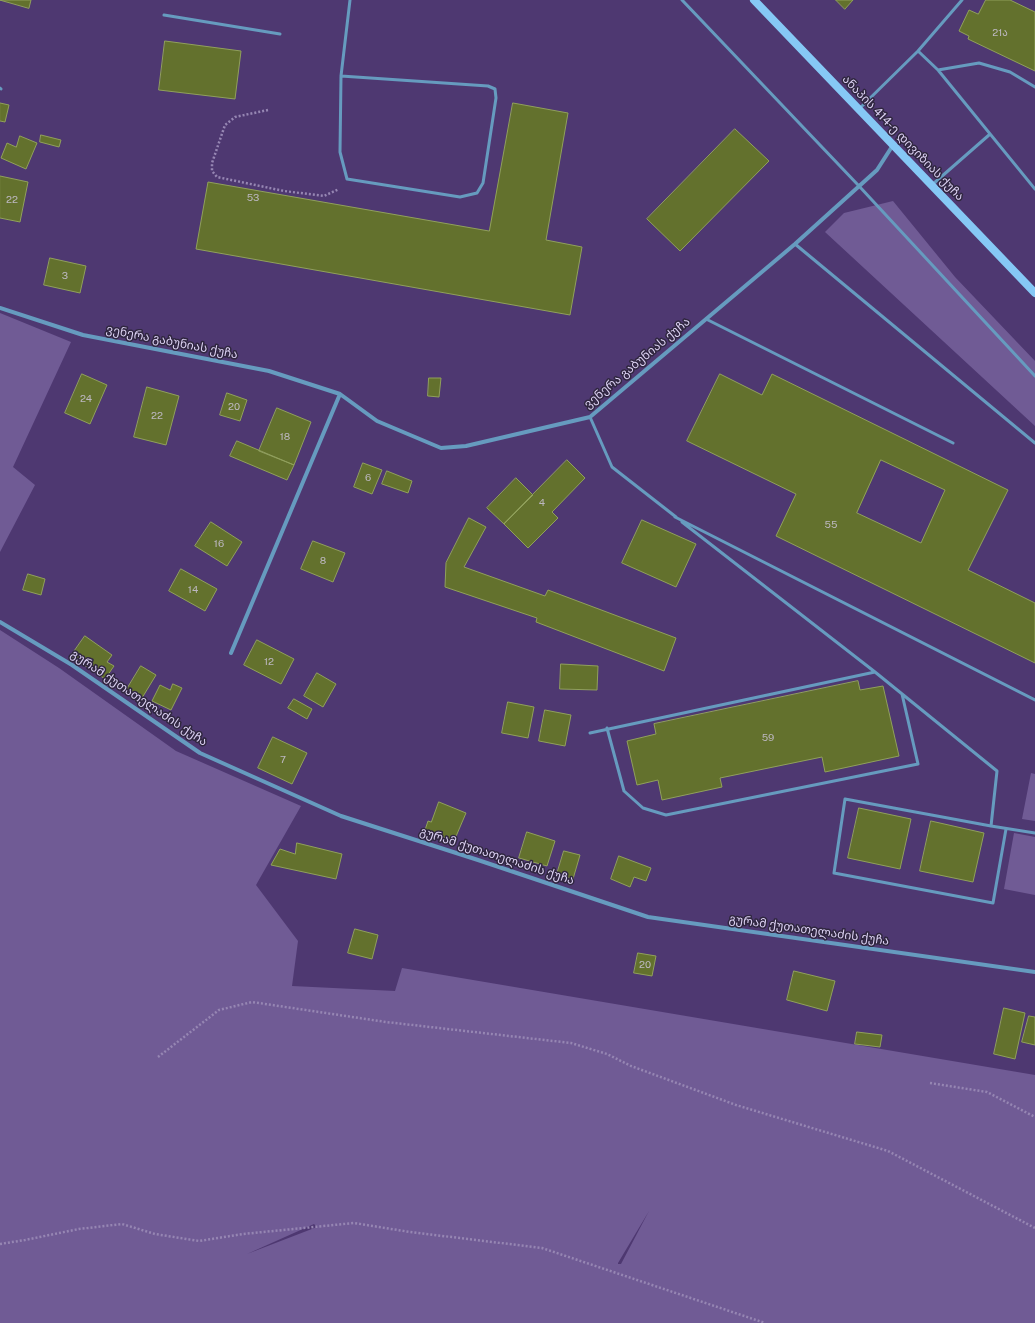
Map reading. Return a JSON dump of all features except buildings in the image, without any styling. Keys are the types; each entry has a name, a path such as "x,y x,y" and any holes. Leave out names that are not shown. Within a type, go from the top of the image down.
{"main road":[{"name":"ანაპის 414-ე დივიზიას ქუჩა","path":"754,0 1035,292"}],"street":[{"name":"ვენერა გაბუნიას ქუჩა","path":"0,308 83,335 269,371 340,394 377,421 442,448 466,446 590,417 795,244 877,170 893,144"},
{"path":"231,653 340,394"},
{"name":"გურამ ქუთათელაძის ქუჩა","path":"0,622 72,665 200,753 341,816 648,917 1035,972"}],"lane":[{"path":"341,76 488,86 495,89 496,98 483,183 477,193 460,197 347,179 340,152 341,76 350,0"},
{"path":"682,0 859,186 1035,376"},
{"path":"859,109 918,51 962,0"},
{"path":"164,15 280,34"},
{"path":"918,51 938,70 1035,189"},
{"path":"938,70 979,63 1010,72 1035,87"},
{"path":"932,186 989,134"},
{"path":"795,244 1035,443"},
{"path":"706,319 953,443"},
{"path":"590,417 612,467 875,672 997,771 991,826"},
{"path":"675,517 1035,700"},
{"path":"590,733 607,728 875,672"},
{"path":"607,728 624,791 642,808 666,815 918,764 902,694"},
{"path":"1006,828 993,903 834,873 845,799 1035,833"}],"path":[{"path":"268,110 235,117 225,125 212,163 212,171 217,177 284,191 324,196 337,191 347,179"},
{"path":"158,1057 219,1010 252,1002 386,1022 571,1043 607,1054 631,1066 736,1105 888,1151 1035,1228"},
{"path":"930,1084 987,1092 1035,1117"},
{"path":"0,1244 79,1229 122,1224 155,1234 199,1241 243,1234 354,1223 410,1232 542,1248 765,1323"}],"shaded area":[{"path":"893,201 955,277 1035,361 1035,426 825,232 844,213"},
{"path":"0,313 71,342 13,467 35,485 0,552"},
{"path":"0,630 59,668 176,751 301,806 256,885 298,941 292,986 395,991 402,968 1035,1075 1035,1323 0,1323","holes":["649,1211 621,1264 618,1264 618,1263","314,1224 317,1227 247,1254"]},
{"path":"1031,773 1035,774 1035,821 1022,819"},
{"path":"1014,833 1035,837 1035,895 1004,889"}]}
